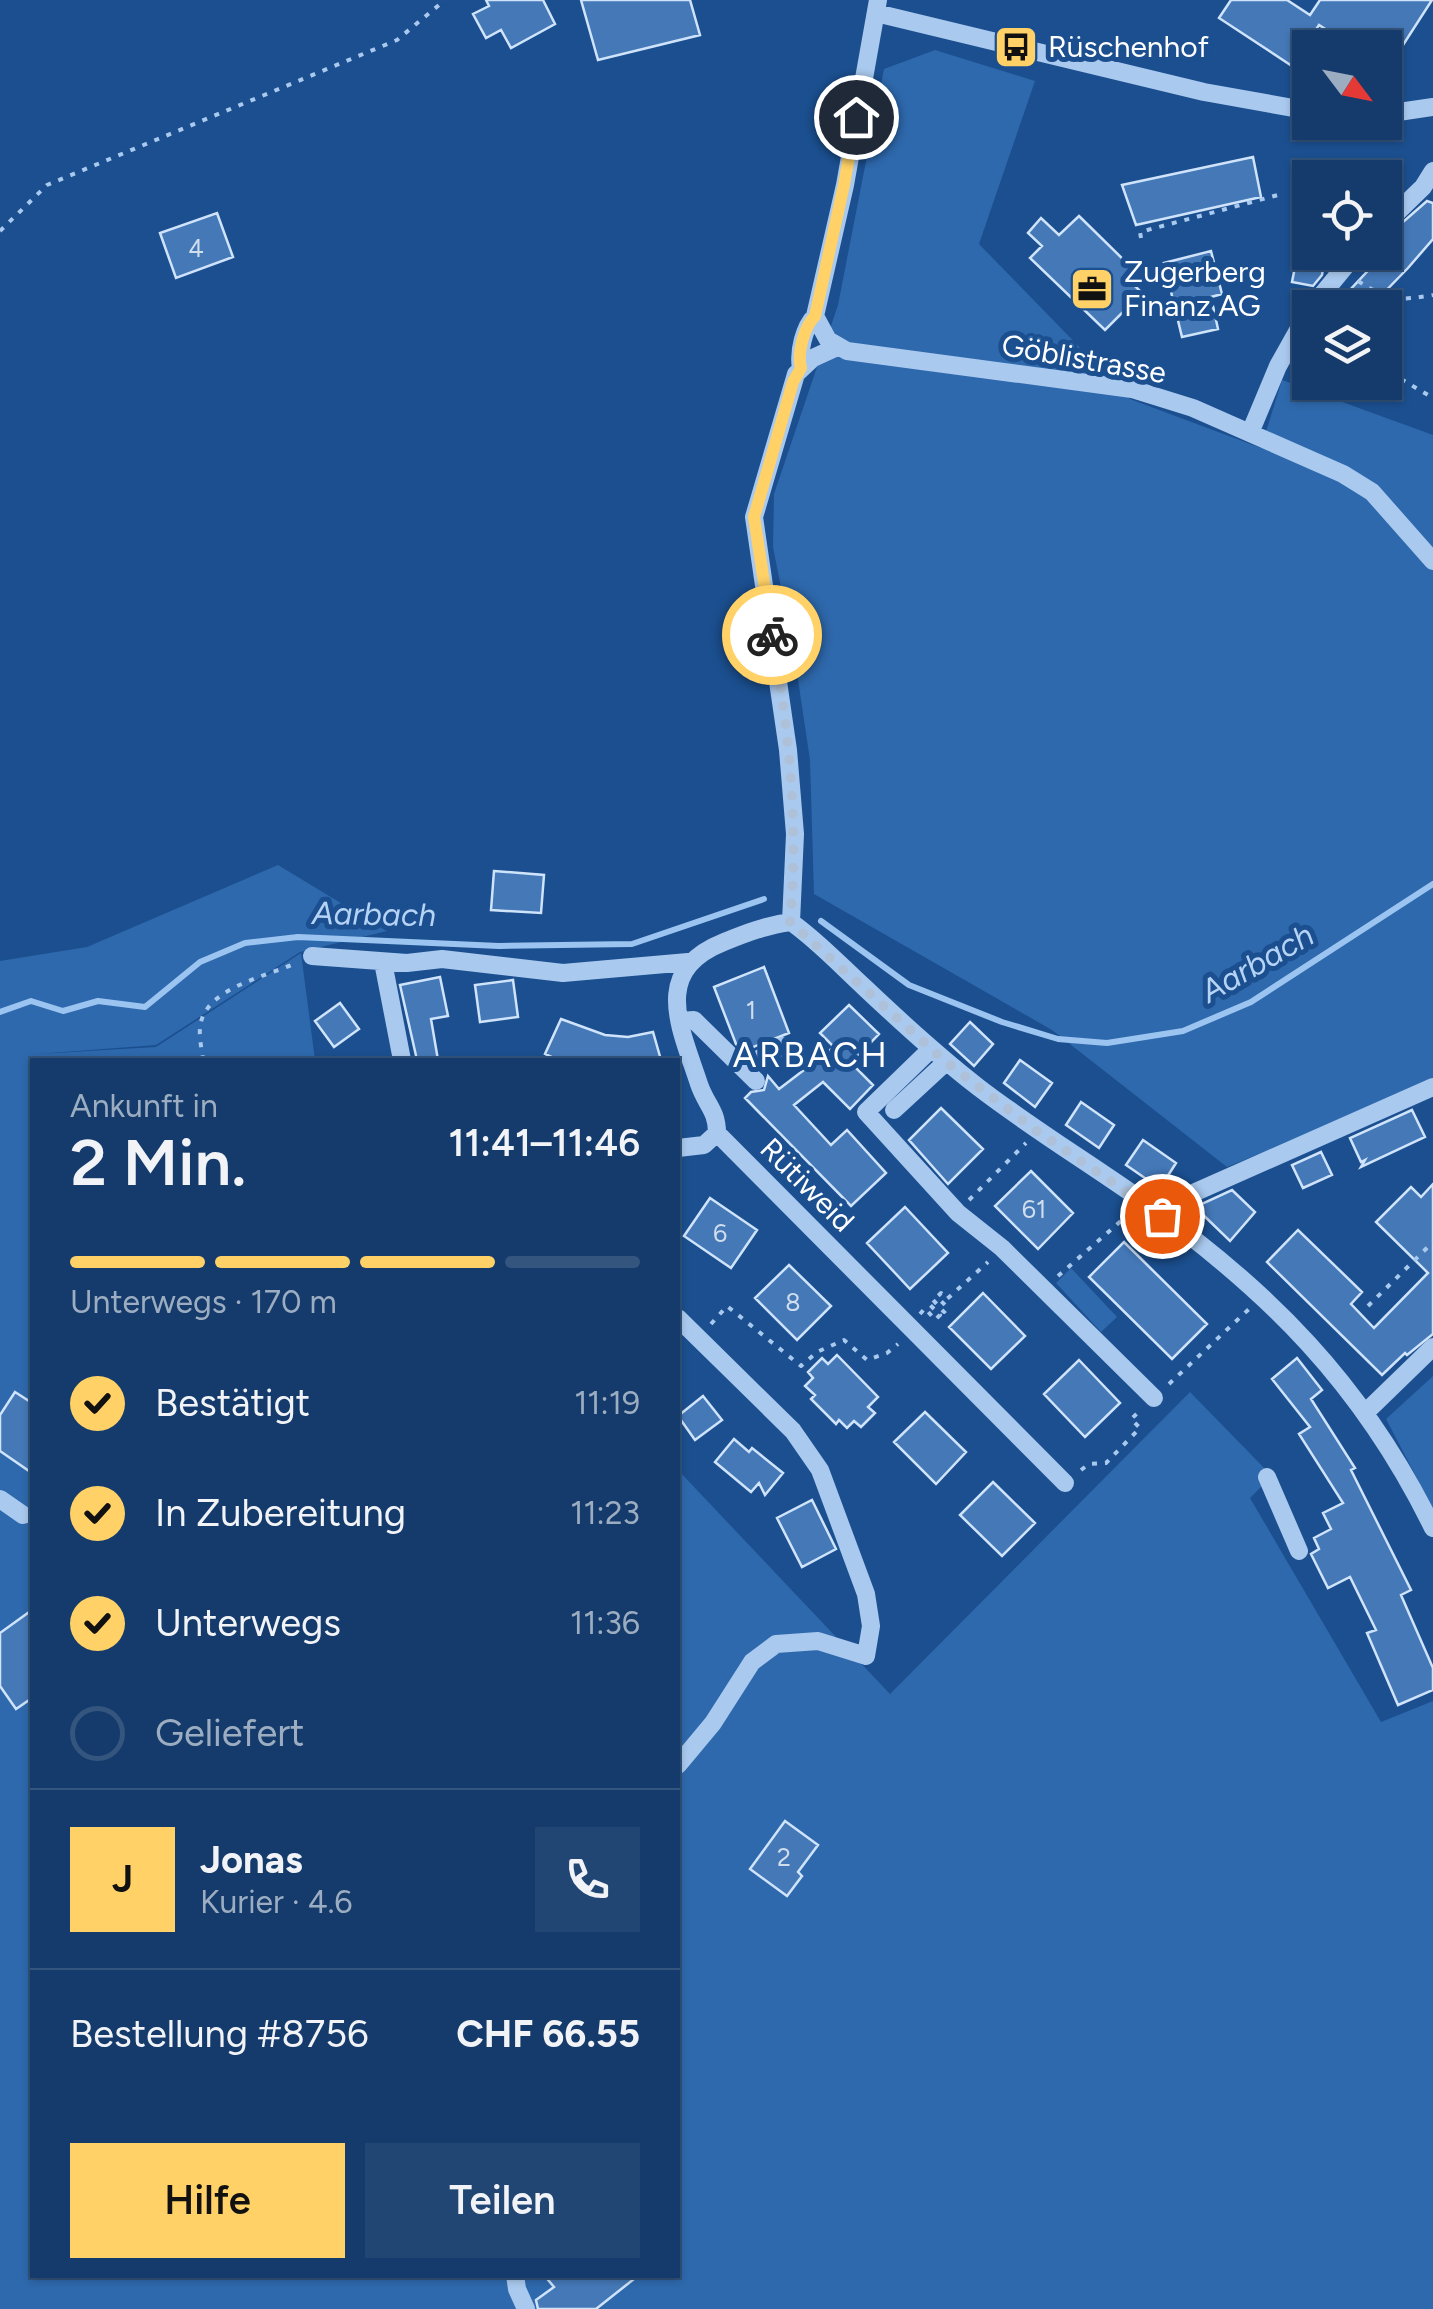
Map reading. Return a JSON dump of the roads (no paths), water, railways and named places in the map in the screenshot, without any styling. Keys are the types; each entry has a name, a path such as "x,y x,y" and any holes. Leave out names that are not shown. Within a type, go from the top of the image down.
{"street":[{"path":"801,368 799,358 815,316 844,185 877,6 1204,92 1292,107"},
{"path":"1402,112 1433,108"},
{"path":"1402,207 1433,171"},
{"path":"1325,290 1341,270"},
{"path":"790,922 795,834 788,750 754,517 793,382 813,358 837,347 822,332 815,316"},
{"path":"1250,433 1292,341"},
{"name":"Göblistrasse","path":"837,347 1132,390 1194,408 1343,474 1372,492 1433,560"},
{"path":"312,956 383,962 442,960 562,973 688,962 700,951 758,928 790,922 946,1062 1034,1129 1162,1216 1262,1297 1318,1354 1366,1412 1410,1482 1433,1528"},
{"path":"383,962 402,1058"},
{"name":"Rütiweid","path":"688,962 677,986 680,1021 702,1092 717,1116 717,1133 1065,1483"},
{"path":"680,1021 694,1020 749,1075 782,1046"},
{"path":"931,1049 866,1112 958,1213 1002,1248 1154,1398"},
{"path":"894,1110 946,1062"},
{"path":"1162,1216 1173,1202 1433,1087"},
{"path":"680,1148 704,1145 717,1133"},
{"path":"680,1320 793,1431 820,1470 851,1548 866,1594 871,1626 866,1656 818,1641 776,1644 752,1662 713,1723 680,1763"},
{"path":"1366,1412 1433,1347"},
{"path":"1267,1477 1299,1551"},
{"path":"0,1499 22,1516"},
{"path":"514,2278 526,2309"}],"waterway":[{"name":"Aarbach","path":"821,921 909,985 1002,1022 1058,1039 1107,1043 1183,1031 1251,1002 1433,884"},
{"name":"Aarbach","path":"0,1012 31,1001 63,1011 98,1001 145,1007 200,962 245,943 298,937 499,946 632,944 764,899"}],"place":[{"name":"Rüschenhof","path":"1016,47"},
{"name":"Zugerberg Finanz AG","path":"1092,289"}],"district":[{"name":"ARBACH","path":"811,1055"}]}
